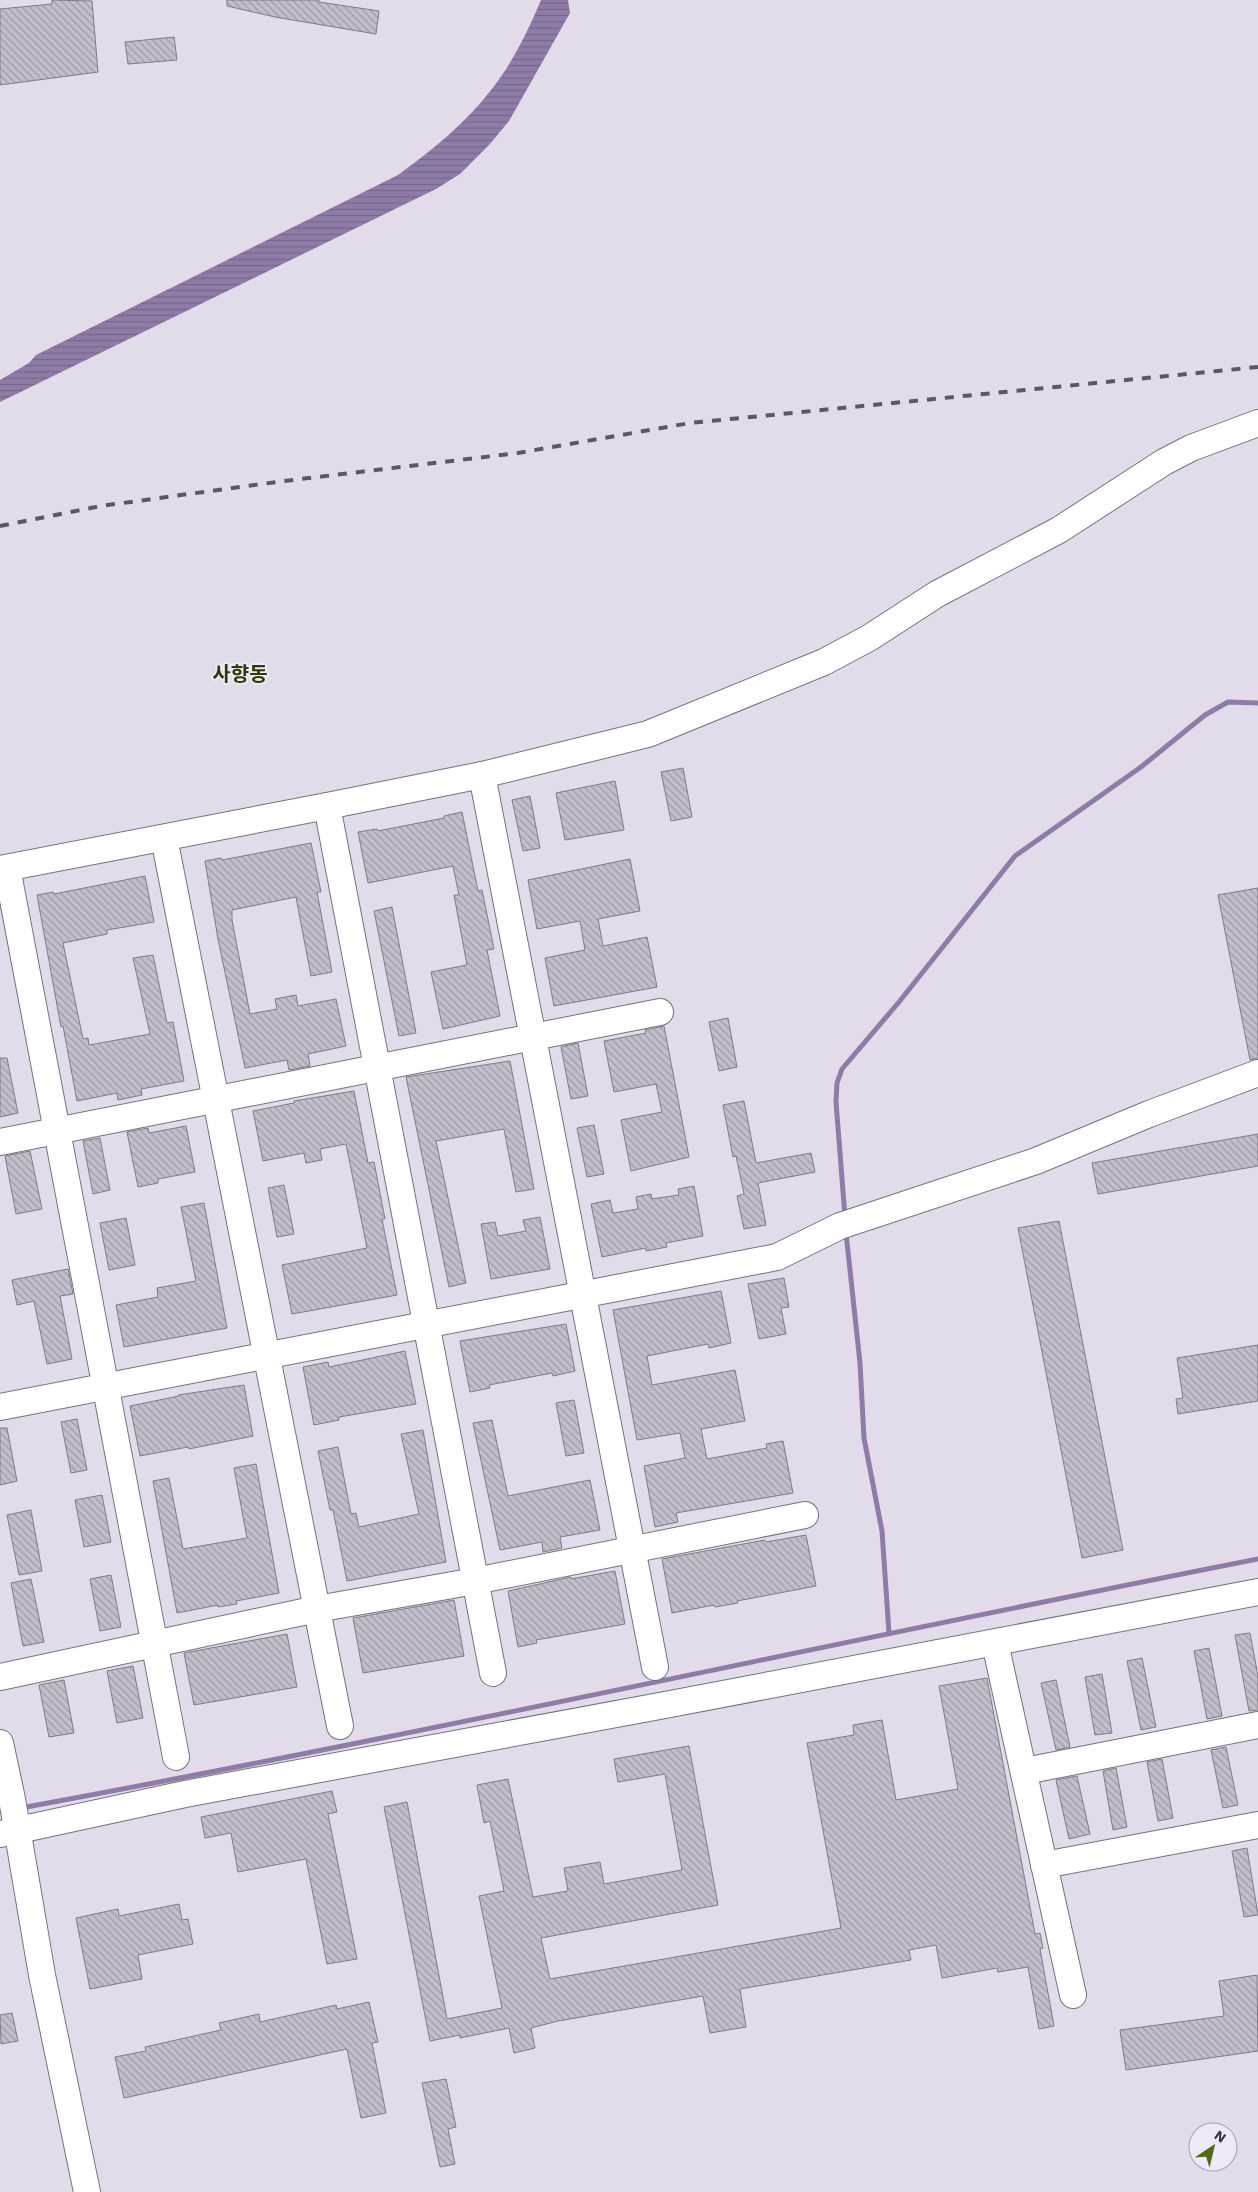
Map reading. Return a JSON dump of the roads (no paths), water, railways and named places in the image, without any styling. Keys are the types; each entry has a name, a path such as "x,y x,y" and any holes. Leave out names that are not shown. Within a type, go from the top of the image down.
{"street":[{"path":"176,1757 107,1386 3,868 482,775 648,734 824,662 869,638 938,594 1059,530 1164,462 1191,448 1258,423"},
{"path":"482,775 655,1667"},
{"path":"327,806 493,1673"},
{"path":"164,838 340,1726"},
{"path":"0,1142 660,1012"},
{"path":"0,1407 777,1257 846,1224 1036,1161 1149,1114 1258,1073"},
{"path":"0,1677 317,1609 476,1581 805,1515"},
{"path":"11,1819 185,1794 1258,1592"},
{"path":"995,1643 1025,1771 1073,1996"},
{"path":"1025,1771 1258,1725"},
{"path":"0,1743 11,1819 88,2192"},
{"path":"1044,1865 1258,1825"}],"waterway":[{"path":"845,1217 836,1102 837,1083 842,1069 899,1002 1015,856 1141,767 1205,715 1228,702 1258,703"},
{"path":"846,1233 860,1363 864,1438 882,1531 889,1633"},
{"path":"21,1808 485,1717 1258,1559"}],"railway":[{"path":"0,526 101,506 284,481 518,453 690,423 1258,367"}],"district":[{"name":"사향동","path":"240,674"}]}
